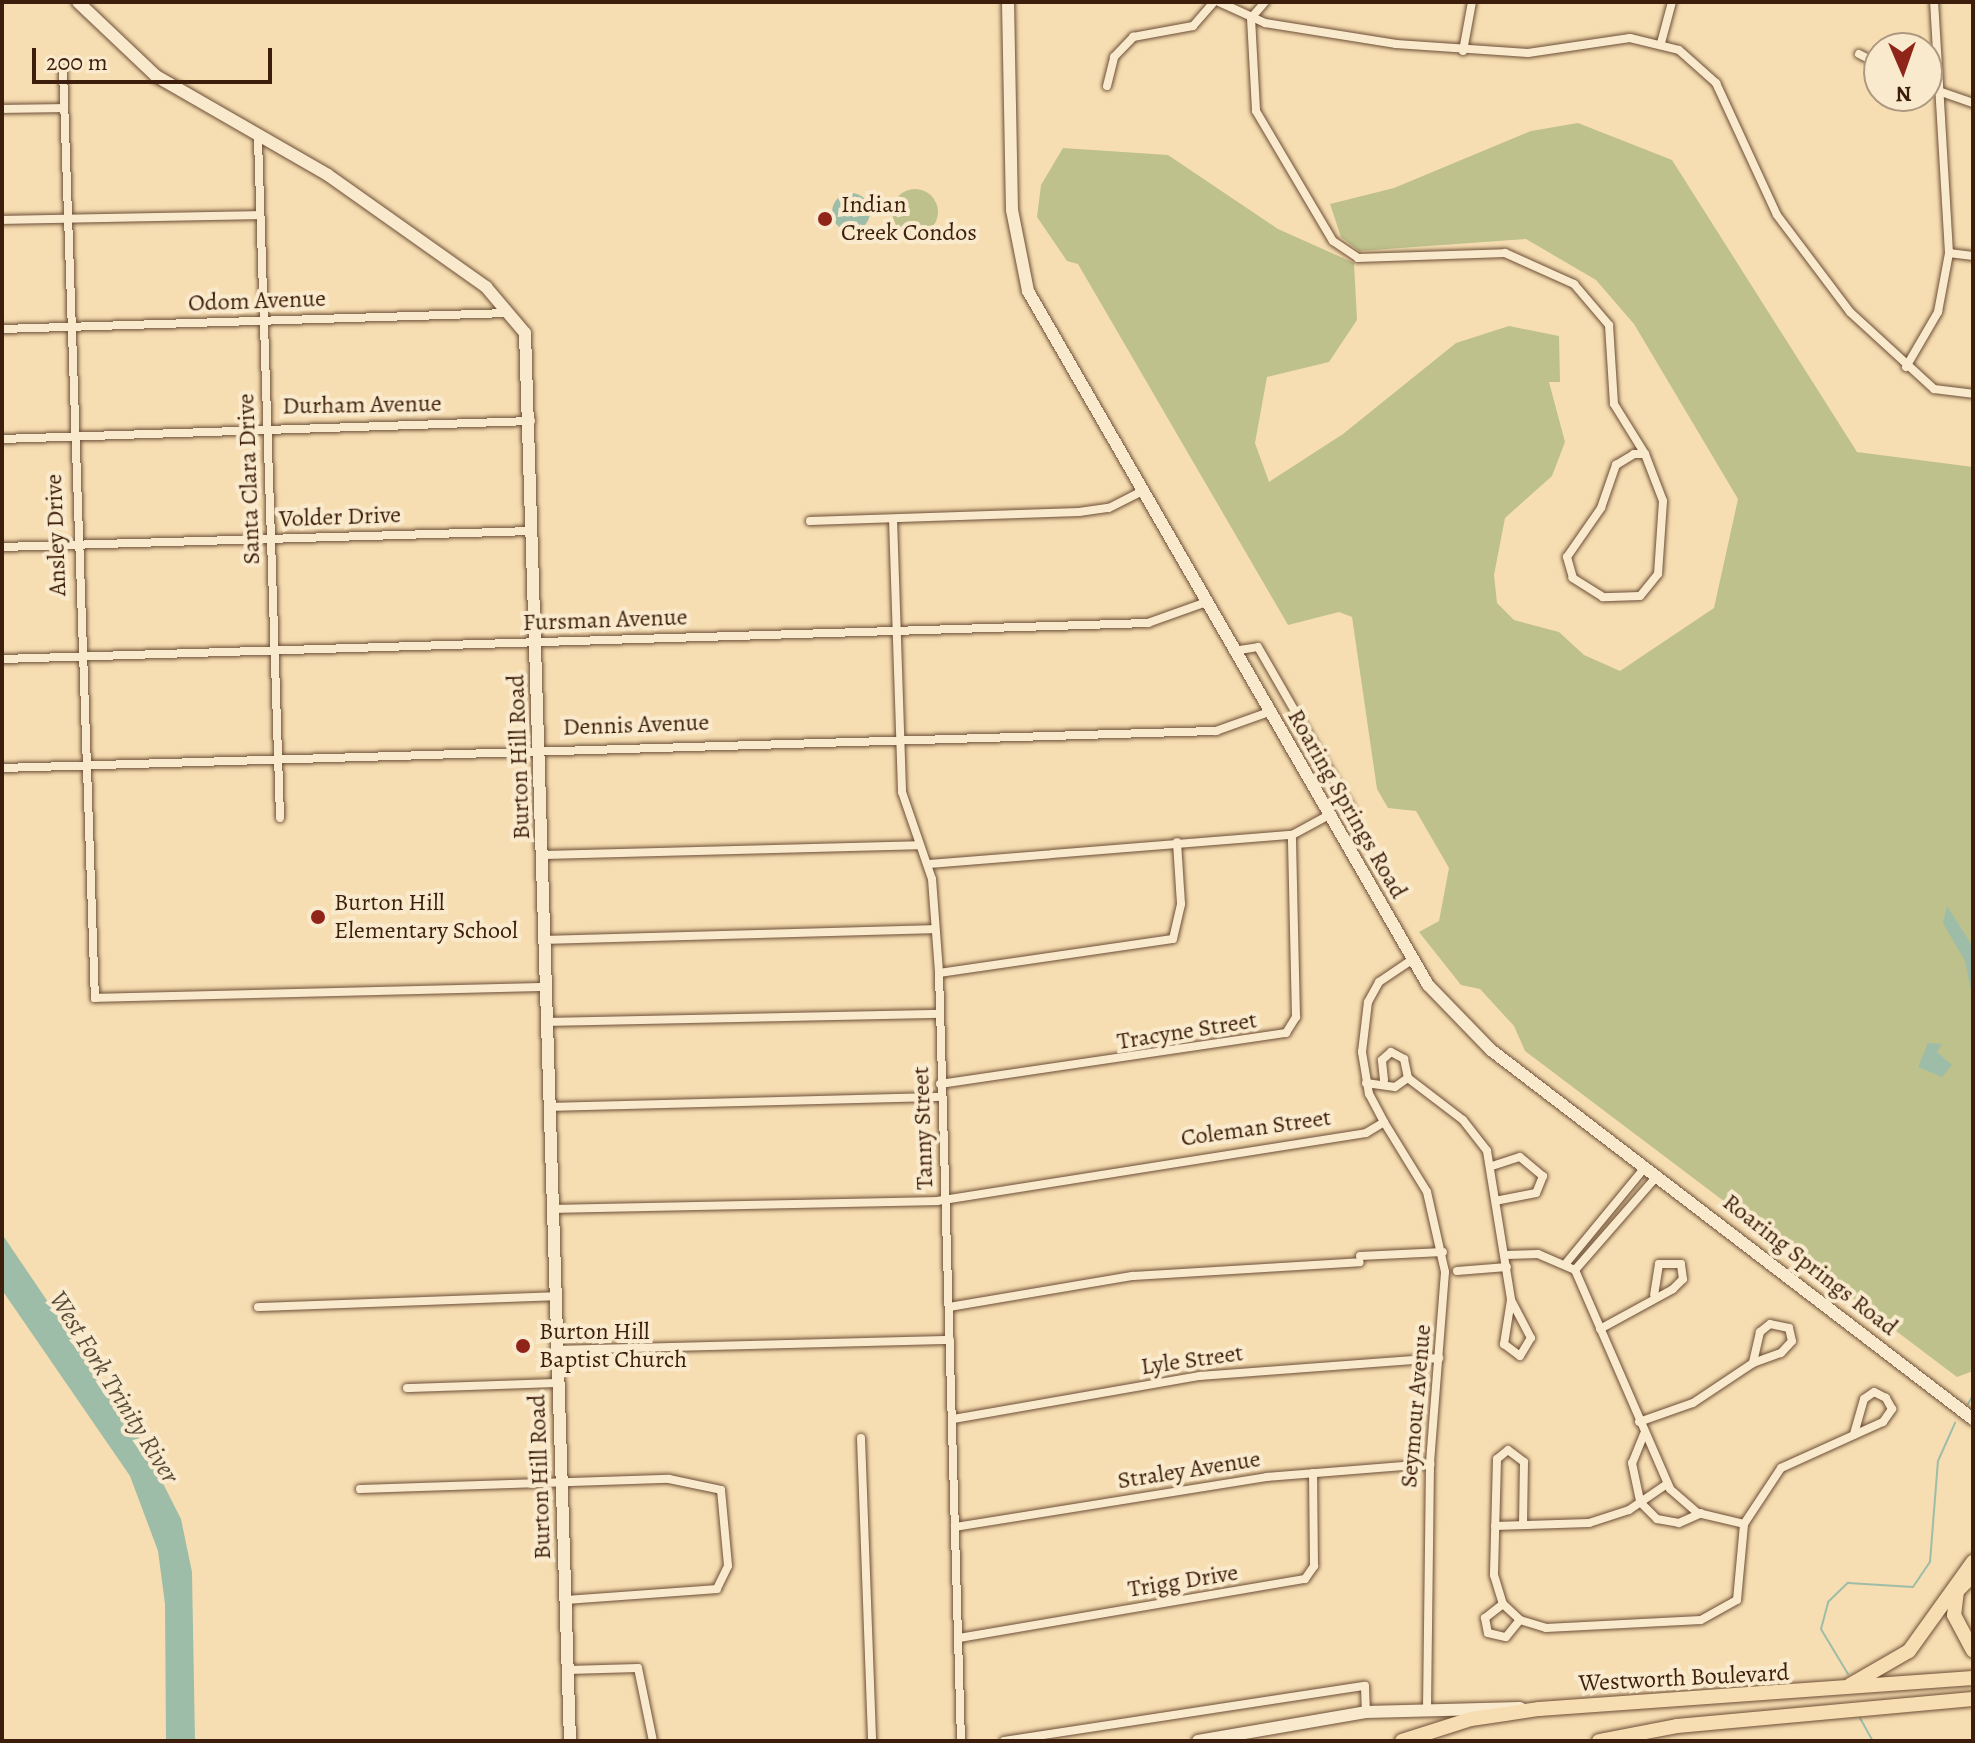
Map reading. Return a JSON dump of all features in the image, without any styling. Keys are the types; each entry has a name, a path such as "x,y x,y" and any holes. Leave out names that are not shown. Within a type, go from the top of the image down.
{"main road":[{"path":"1837,1690 1909,1651 1973,1562"},
{"path":"1973,1575 1957,1591 1954,1615 1973,1650"},
{"name":"Westworth Boulevard","path":"1402,1741 1471,1719 1539,1709 1790,1694 1973,1678"},
{"path":"1790,1694 1791,1714"},
{"name":"Westworth Boulevard","path":"1599,1741 1677,1726 1973,1699"},
{"path":"1674,1702 1677,1726"},
{"path":"1940,1702 1973,1706"}],"street":[{"path":"78,2 156,76 377,208 513,312"},
{"name":"Roaring Springs Road","path":"1008,2 1012,210 1020,264 1048,333 1412,960 1481,1042 1647,1166 1973,1419"},
{"path":"1107,86 1114,57 1133,37 1193,26 1216,2 1251,18 1463,51 1560,50 1630,38 1661,43 1716,83 1777,215 1850,312 1906,367 1934,389 1973,394"},
{"path":"1265,2 1251,18 1256,111 1339,248 1358,258 1505,253 1574,284 1609,325 1614,404 1645,454 1663,501 1658,574 1640,596 1603,597 1573,578 1570,545 1601,508 1616,465 1645,454"},
{"path":"1463,51 1472,2"},
{"path":"1661,43 1672,2"},
{"path":"1934,2 1936,32"},
{"path":"1859,54 1863,56"},
{"name":"Ansley Drive","path":"63,70 73,436 81,656 89,764 95,998 547,987"},
{"path":"1943,93 1973,103"},
{"path":"2,109 64,108"},
{"path":"1906,367 1938,312 1949,253 1940,112"},
{"name":"Santa Clara Drive","path":"258,139 280,818"},
{"path":"2,220 260,215"},
{"path":"1949,253 1973,256"},
{"name":"Odom Avenue","path":"2,329 513,312"},
{"name":"Burton Hill Road","path":"513,312 528,345 570,1741"},
{"name":"Durham Avenue","path":"2,439 531,421"},
{"path":"810,521 1079,512 1109,508 1140,492"},
{"name":"Tanny Street","path":"893,519 902,792 918,845 929,864 939,973 961,1741"},
{"name":"Volder Drive","path":"2,547 535,530"},
{"name":"Fursman Avenue","path":"2,659 1167,622 1204,603"},
{"path":"1232,651 1258,647 1351,809"},
{"name":"Dennis Avenue","path":"2,768 278,757 1216,731 1269,712"},
{"path":"929,864 1292,835 1329,815"},
{"name":"Tracyne Street","path":"940,1084 1286,1033 1296,1017 1292,835"},
{"path":"939,973 1173,939 1181,904 1177,842"},
{"path":"544,855 918,845"},
{"path":"546,940 935,929"},
{"path":"1384,1122 1366,1083 1368,1002 1379,982 1412,960"},
{"path":"549,1022 939,1014"},
{"path":"1384,1080 1382,1060 1391,1052 1404,1059 1408,1078 1476,1133 1492,1166 1499,1200 1511,1300 1504,1344 1520,1356 1531,1338 1511,1300"},
{"path":"1366,1083 1384,1080 1395,1087 1408,1078"},
{"path":"551,1107 941,1097"},
{"name":"Coleman Street","path":"554,1209 945,1197 1356,1135 1384,1122"},
{"name":"Seymour Avenue","path":"1384,1122 1427,1192 1443,1252 1439,1358 1430,1464 1427,1708"},
{"path":"1492,1166 1520,1157 1543,1176 1536,1193 1499,1200"},
{"path":"1567,1262 1647,1166"},
{"path":"1575,1270 1658,1175"},
{"path":"949,1307 1133,1276 1443,1252"},
{"path":"1506,1255 1567,1262 1575,1270 1667,1484 1701,1513 1744,1524"},
{"path":"1600,1329 1683,1279 1681,1264 1659,1264 1654,1295"},
{"path":"1457,1271 1507,1267"},
{"path":"258,1307 557,1296"},
{"path":"1639,1422 1721,1389 1753,1363 1781,1353 1792,1341 1789,1328 1770,1324 1760,1332 1753,1363"},
{"path":"558,1350 950,1340"},
{"name":"Lyle Street","path":"953,1419 1200,1376 1439,1358"},
{"path":"407,1388 559,1383"},
{"path":"1523,1525 1524,1462 1508,1450 1497,1459 1494,1575 1503,1604 1520,1620 1570,1628 1718,1615 1742,1589 1744,1524 1781,1468 1883,1422 1892,1409 1886,1398 1874,1392 1864,1399 1854,1435"},
{"path":"1644,1434 1632,1463 1640,1502 1657,1519 1679,1523 1701,1513"},
{"path":"861,1438 872,1741"},
{"name":"Straley Avenue","path":"955,1527 1313,1473 1430,1464"},
{"name":"Trigg Drive","path":"959,1638 1305,1579 1314,1566 1313,1473"},
{"path":"360,1489 708,1483 726,1497 728,1566 717,1589 566,1600"},
{"path":"1495,1526 1589,1523 1640,1502 1667,1484"},
{"path":"1503,1604 1485,1618 1488,1633 1506,1637 1520,1620"},
{"path":"568,1670 638,1668 653,1741"},
{"path":"1004,1741 1365,1686 1366,1712"},
{"path":"1198,1741 1366,1712 1427,1708 1539,1709"}],"green space":[{"path":"1578,123 1672,160 1857,452 1973,467 1973,1371 1957,1377 1525,1051 1514,1026 1480,989 1461,985 1419,932 1439,921 1449,868 1416,811 1388,808 1377,789 1352,617 1339,612 1288,625 1078,264 1067,261 1037,217 1041,185 1063,148 1168,155 1278,229 1354,263 1357,320 1329,362 1267,377 1255,443 1269,482 1343,434 1456,343 1509,326 1559,336 1560,382 1549,382 1565,442 1552,476 1505,518 1494,575 1497,603 1514,620 1559,632 1584,655 1620,671 1714,608 1738,499 1634,324 1596,280 1526,239 1359,251 1341,237 1330,204 1394,188 1531,131"},
{"path":"915,189 931,196 938,212 931,228 915,235 899,228 892,212 899,196"}],"shaded area":[{"path":"851,193 864,199 870,212 864,225 851,231 838,225 832,212 838,199"},
{"path":"1947,906 1973,947 1973,1000 1965,961 1943,923"},
{"path":"1928,1043 1942,1044 1937,1052 1952,1065 1942,1077 1918,1067"},
{"path":"2,1234 140,1438 181,1519 192,1572 195,1741 166,1741 165,1604 158,1551 130,1476 2,1290"}],"waterway":[{"path":"1968,1404 1973,1395"},
{"path":"1848,1674 1821,1629 1828,1602 1848,1583 1913,1587 1930,1562 1938,1461 1955,1423"},
{"path":"1860,1718 1873,1741"}],"place":[{"name":"Indian Creek Condos","path":"825,219"},
{"name":"Burton Hill Elementary School","path":"318,917"},
{"name":"Burton Hill Baptist Church","path":"523,1346"}],"water label":[{"name":"West Fork Trinity River","path":"114,1387"}]}
